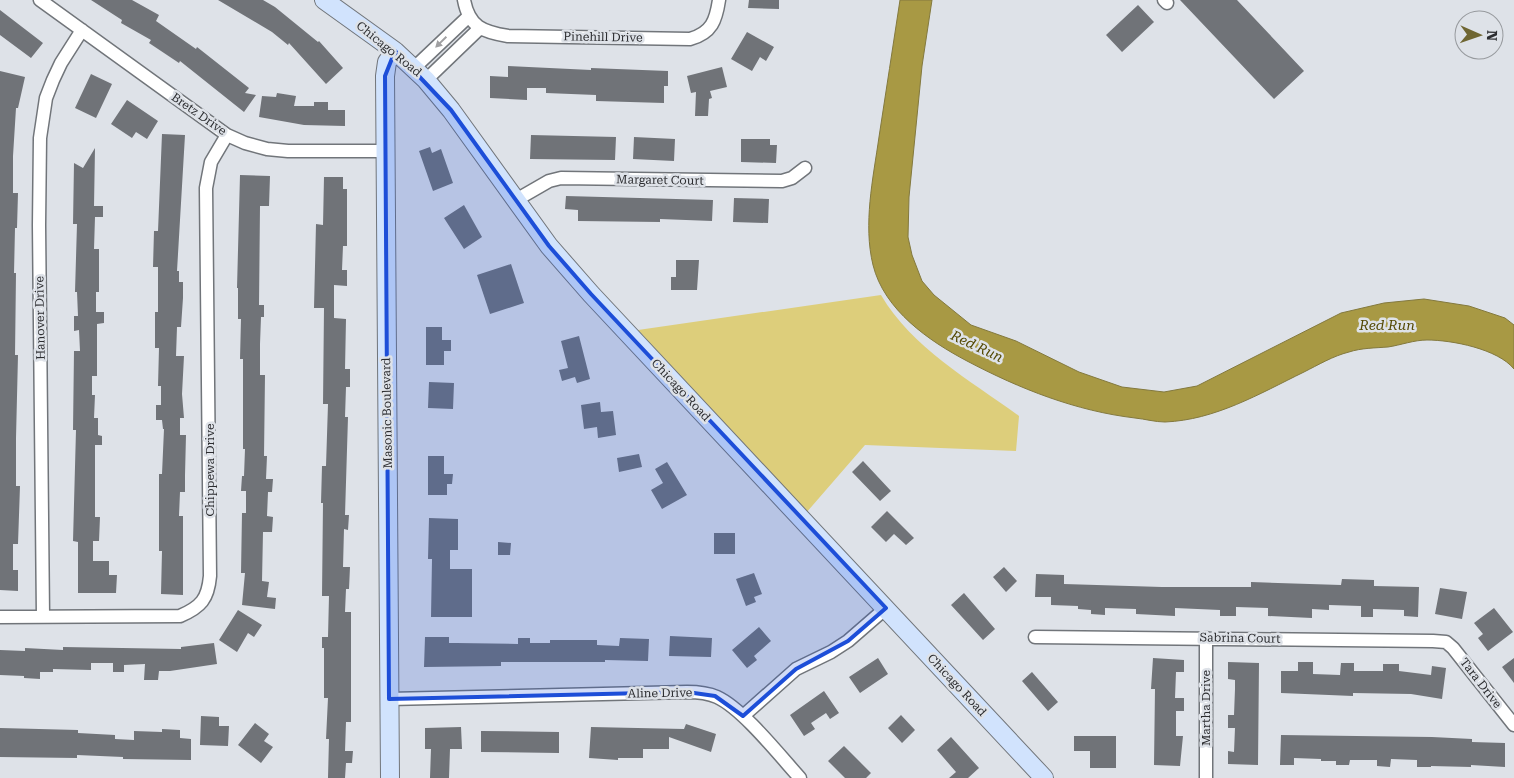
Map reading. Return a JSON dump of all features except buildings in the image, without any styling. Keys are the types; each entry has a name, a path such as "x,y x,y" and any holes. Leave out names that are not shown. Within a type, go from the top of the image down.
{"street":[{"name":"Bretz Drive","path":"40,0 227,135 245,143 288,151 384,151"},
{"name":"Chicago Road","path":"324,0 395,52 420,74 451,110 549,246 591,294 1044,778"},
{"path":"420,74 480,28 469,16 464,0"},
{"name":"Pinehill Drive","path":"480,28 508,36 690,39 700,36 709,29 716,16 719,0"},
{"path":"420,74 469,16"},
{"name":"Hanover Drive","path":"43,616 39,225 40,138 46,98 53,80 61,63 82,30"},
{"name":"Masonic Boulevard","path":"390,778 384,76 387,62 395,52"},
{"name":"Chippewa Drive","path":"0,617 180,616 199,607 209,587 209,352 206,188 211,162 227,135"},
{"name":"Margaret Court","path":"516,200 549,181 561,178 782,181 792,178 805,168"},
{"path":"743,716 796,669 831,652 886,608"},
{"name":"Sabrina Court","path":"1035,637 1433,640 1446,642"},
{"name":"Martha Drive","path":"1206,638 1206,778"},
{"name":"Tara Drive","path":"1446,642 1460,655 1514,725"},
{"name":"Aline Drive","path":"389,699 704,693 725,701 743,716 800,778"}],"highlighted area":[{"path":"395,51 451,110 549,246 591,294 886,608 848,641 796,669 743,716 715,696 687,692 389,699 385,76"}],"shaded area":[{"path":"881,295 894,314 925,347 1019,416 1016,451 865,445 806,513 638,330"}],"water":[{"name":"Red Run","path":"900,0 932,0 922,66 909,197 908,237 912,255 922,281 934,295 971,325 1016,341 1079,372 1122,387 1164,392 1197,386 1341,313 1384,303 1424,299 1469,306 1505,318 1514,325 1514,369 1497,356 1474,347 1437,340 1422,340 1343,354 1219,411 1183,420 1165,422 1113,415 1049,397 1007,381 938,344 910,322 887,296 873,265 870,249 869,218 872,185"}]}
